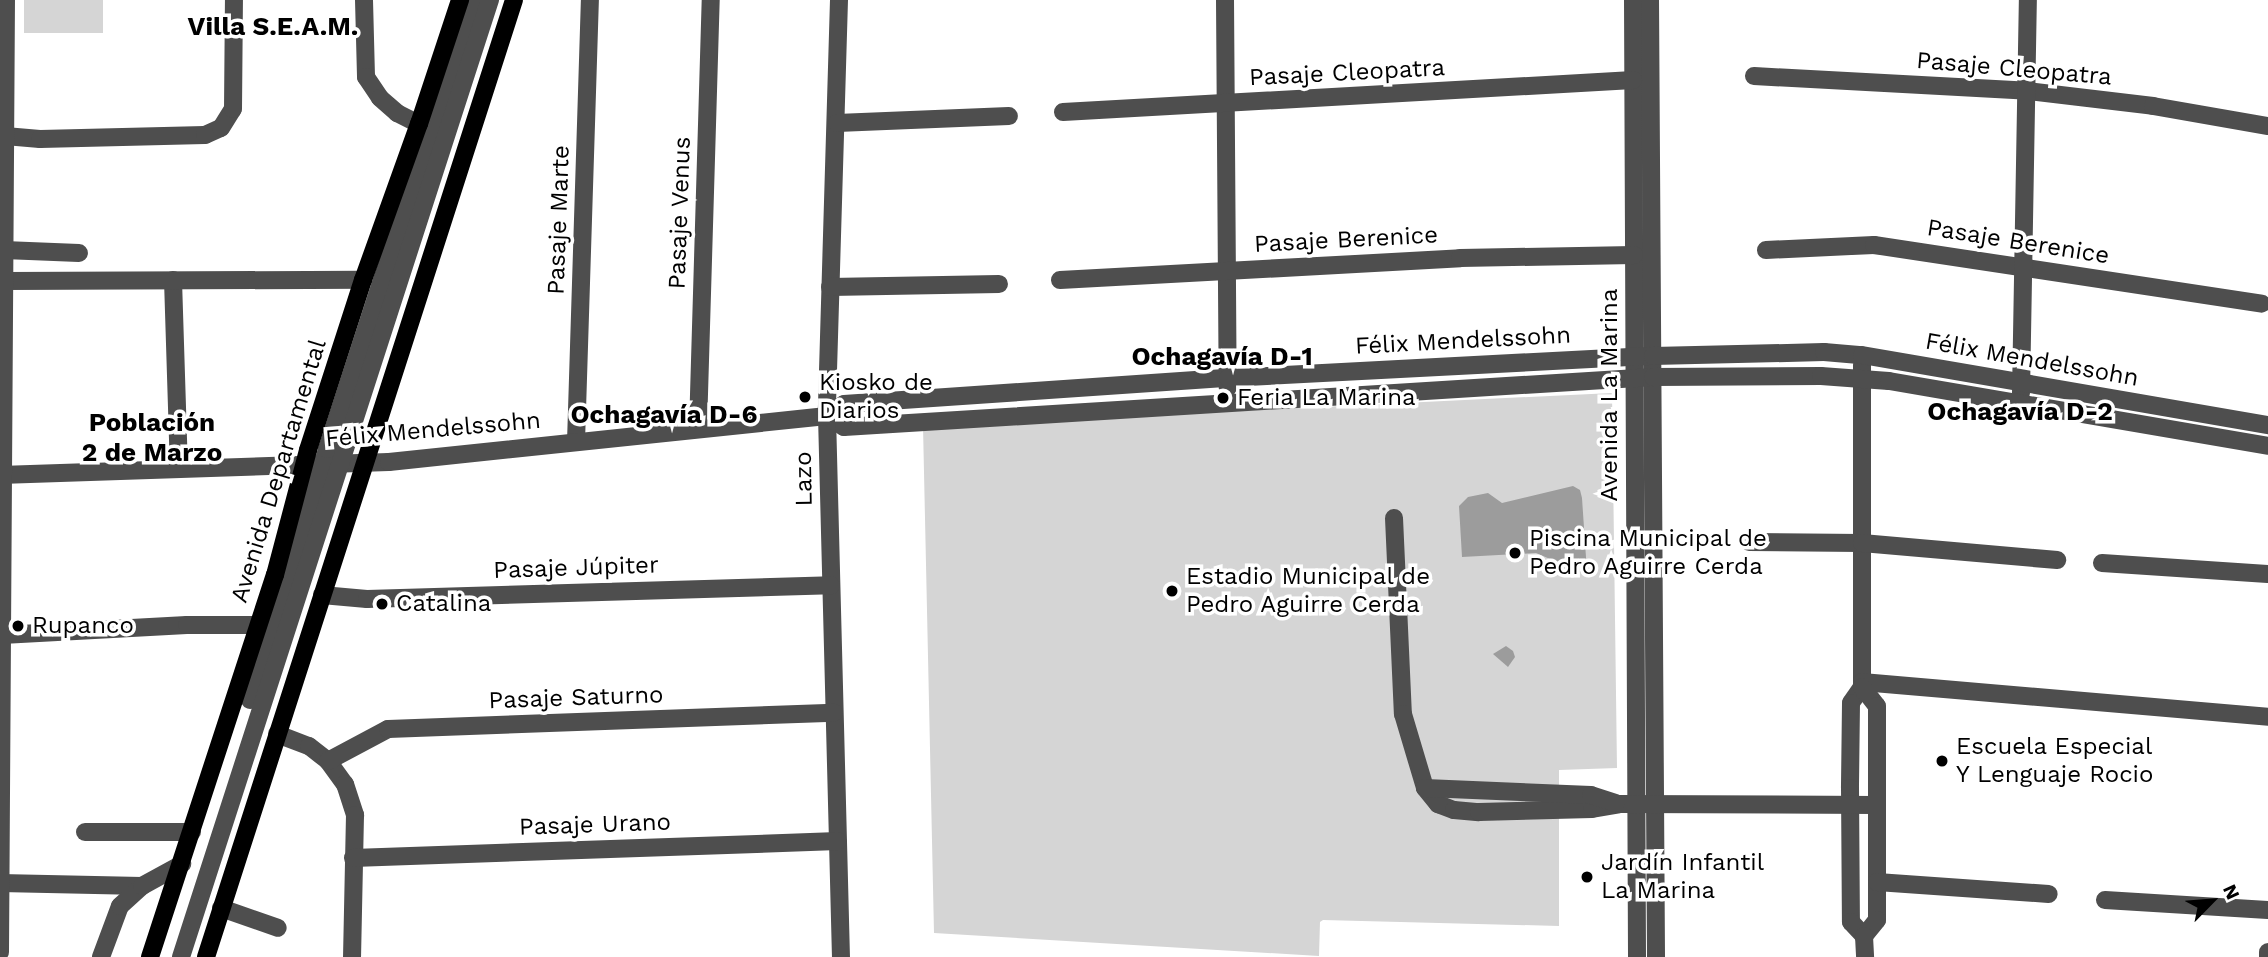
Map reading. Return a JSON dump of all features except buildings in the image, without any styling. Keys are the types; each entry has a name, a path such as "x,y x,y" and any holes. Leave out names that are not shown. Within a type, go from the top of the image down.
{"main road":[{"name":"Avenida Departamental","path":"150,957 259,625 322,465 363,280 460,0"},
{"path":"206,957 514,0"}],"street":[{"path":"0,952 6,0"},
{"path":"5,136 40,139 205,135 221,128 233,109 234,0"},
{"path":"365,0 366,77 380,98 397,113 419,124"},
{"path":"171,957 322,465 473,0"},
{"path":"181,957 322,465 490,0"},
{"name":"Pasaje Marte","path":"576,442 590,0"},
{"name":"Pasaje Venus","path":"698,428 711,0"},
{"name":"Lazo","path":"839,0 827,416 841,957"},
{"path":"1226,0 1229,401"},
{"name":"Avenida La Marina","path":"1633,0 1633,80 1653,356 1656,957"},
{"name":"Avenida La Marina","path":"1637,957 1637,917 1628,804 1636,709 1634,255 1642,176 1650,0"},
{"path":"2019,403 2023,384 2028,0"},
{"name":"Pasaje Cleopatra","path":"1754,76 2028,91 2153,106 2268,126"},
{"name":"Pasaje Cleopatra","path":"1063,112 1633,80"},
{"path":"837,122 1010,116"},
{"name":"Pasaje Berenice","path":"1766,250 1874,245 2262,304"},
{"path":"4,250 79,253"},
{"name":"Pasaje Berenice","path":"1060,280 1460,258 1634,255"},
{"path":"3,273 173,279 363,280"},
{"path":"173,279 178,469"},
{"path":"830,287 999,284"},
{"name":"Félix Mendelssohn","path":"1,475 365,463 827,416 844,404 1228,378 1653,356 1824,352 1862,355 2268,425"},
{"path":"1862,355 1862,685 1851,703 1850,804 1851,922 1864,936 1865,957"},
{"name":"Félix Mendelssohn","path":"827,416 844,427 1229,401 1653,377 1862,377 2268,446"},
{"path":"1394,518 1403,714 1425,788 1438,804 1454,810 1592,809 1628,804 1876,805"},
{"path":"1749,542 1862,543 2057,560"},
{"path":"2102,563 2268,574"},
{"name":"Pasaje Júpiter","path":"322,595 367,599 831,585"},
{"path":"2,635 187,625 259,625"},
{"path":"1636,650 1655,650"},
{"path":"1862,685 2268,717"},
{"path":"1862,685 1877,706 1877,920 1864,936"},
{"path":"1636,709 1655,709"},
{"name":"Pasaje Saturno","path":"328,761 365,738 388,729 834,713"},
{"path":"277,734 309,746 328,761 345,784 355,815 352,957"},
{"path":"85,832 192,832"},
{"name":"Pasaje Urano","path":"353,858 838,841"},
{"path":"101,957 120,906 142,886 182,864"},
{"path":"1877,882 2049,894"},
{"path":"1,883 142,886"},
{"path":"2105,900 2268,911"},
{"path":"221,908 278,928"},
{"path":"1637,917 1656,918"}],"shaded area":[{"path":"24,0 103,0 103,33 24,33"},
{"name":"Estadio Municipal de Pedro Aguirre Cerda","path":"1612,393 1617,768 1559,770 1559,926 1323,920 1320,922 1319,956 934,933 923,426"},
{"path":"1573,486 1580,490 1582,498 1587,572 1546,575 1550,559 1536,553 1462,557 1459,506 1468,497 1488,493 1502,503"},
{"path":"1506,646 1513,651 1515,657 1508,667 1493,654"}],"place":[{"name":"Kiosko de Diarios","path":"805,397"},
{"name":"Feria La Marina","path":"1223,398"},
{"name":"Piscina Municipal de Pedro Aguirre Cerda","path":"1515,553"},
{"name":"Estadio Municipal de Pedro Aguirre Cerda","path":"1172,591"},
{"name":"Catalina","path":"382,604"},
{"name":"Rupanco","path":"18,626"},
{"name":"Escuela Especial Y Lenguaje Rocio","path":"1942,761"},
{"name":"Jardín Infantil La Marina","path":"1587,877"}],"district":[{"name":"Villa S.E.A.M.","path":"273,27"},
{"name":"Ochagavía D-1","path":"1222,357"},
{"name":"Ochagavía D-2","path":"2020,412"},
{"name":"Ochagavía D-6","path":"664,415"},
{"name":"Población 2 de Marzo","path":"152,438"}]}
